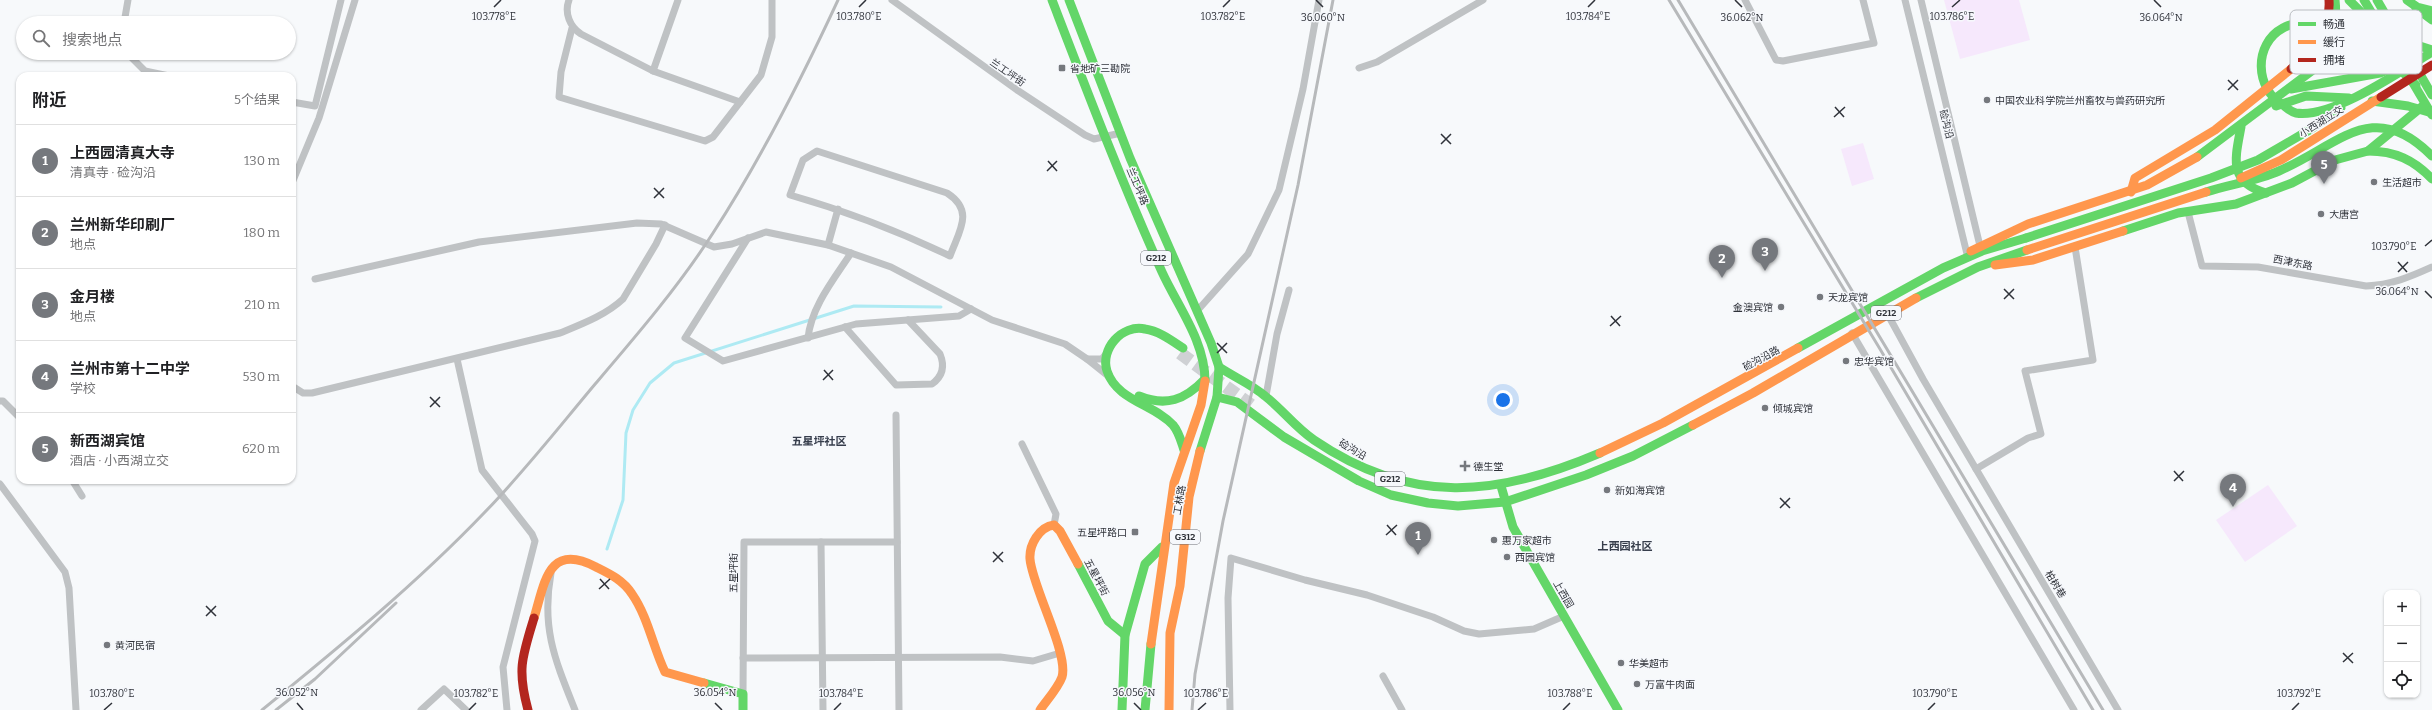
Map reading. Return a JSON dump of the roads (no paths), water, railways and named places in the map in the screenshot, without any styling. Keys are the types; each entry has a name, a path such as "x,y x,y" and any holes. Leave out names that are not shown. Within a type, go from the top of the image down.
{"main road":[{"name":"兰工坪路","path":"1052,0 1105,138 1174,298 1197,343 1204,367 1205,378"},
{"name":"兰工坪路","path":"1069,0 1121,133 1214,350 1219,367"},
{"path":"2329,0 2330,10"},
{"path":"2336,0 2337,10"},
{"path":"2349,0 2359,10"},
{"path":"2364,0 2370,10"},
{"path":"2378,0 2386,10"},
{"path":"2378,0 2384,10"},
{"path":"2407,0 2417,7 2432,11"},
{"path":"2407,0 2420,10"},
{"path":"2422,12 2432,20"},
{"path":"2290,25 2282,28 2270,39 2264,49 2260,76 2271,98 2294,113 2327,109 2368,89 2393,74"},
{"path":"2422,47 2432,51"},
{"path":"2422,55 2432,51"},
{"path":"2422,57 2432,51"},
{"path":"2422,59 2432,72"},
{"name":"小西湖立交","path":"2422,71 2432,65"},
{"path":"2131,192 2135,178 2205,139 2262,95 2290,68"},
{"path":"1953,263 2001,234 2131,192 2182,167 2241,127 2260,110 2298,83 2307,74"},
{"path":"2262,95 2320,82 2373,74"},
{"path":"2405,74 2416,85"},
{"path":"2409,74 2432,114"},
{"name":"小西湖立交","path":"2216,188 2281,160 2418,74"},
{"path":"2420,74 2432,95"},
{"name":"硷沟沿路","path":"1501,486 1532,478 1580,461 1670,420 1953,263 1982,251 2211,178 2258,160 2310,129 2368,89"},
{"path":"2260,110 2306,96 2320,96 2401,105 2432,114"},
{"path":"2368,151 2432,98"},
{"path":"2241,127 2235,162 2237,172 2244,183 2254,191 2266,193"},
{"path":"2216,188 2272,174 2365,128 2384,127 2403,132 2412,137 2432,156"},
{"path":"1978,267 2033,260 2188,212 2236,204 2292,183 2335,160 2368,151 2387,150 2405,155 2432,179"},
{"name":"G212","path":"1217,397 1237,402 1284,437 1359,481 1391,495 1428,503 1458,506 1504,502 1586,475 1639,452 1753,393 1887,313 1978,267 2027,250 2175,204 2216,188"},
{"path":"1184,450 1179,433 1170,423 1132,399 1111,379 1105,365 1106,353 1111,343 1118,336 1129,329 1140,328 1160,334 1182,350 1140,333 1130,336 1123,341 1112,361 1114,372 1123,384 1134,394 1153,402 1169,402 1182,399 1196,390 1205,378"},
{"name":"工林路","path":"1169,710 1170,633 1180,586 1190,497 1199,455 1217,397 1219,367"},
{"name":"硷沟沿","path":"1219,367 1240,388 1266,396 1293,424 1364,469 1395,480 1431,488 1458,490 1485,489 1501,486"},
{"name":"工林路","path":"1145,710 1162,547 1175,481 1184,450 1205,394 1205,378"},
{"path":"1237,402 1240,388"},
{"path":"1293,424 1254,402 1334,466"},
{"name":"上西园","path":"1501,486 1504,502 1513,527 1618,710"},
{"path":"1040,710 1062,676 1060,653 1030,559 1034,539 1048,526 1054,525"},
{"name":"五星坪街","path":"1054,525 1060,532 1108,621 1125,635"},
{"path":"1122,710 1125,635 1145,564 1162,547"},
{"path":"528,710 522,690 521,661 547,574 553,563 561,558 583,560 625,584 637,604 656,655 665,672 743,694"},
{"name":"五星坪街","path":"743,694 743,710"}],"street":[{"path":"125,16 128,0"},
{"path":"296,103 315,106 341,0"},
{"path":"296,173 319,118 355,0"},
{"path":"569,0 567,5 568,18 572,28 561,72 559,97 705,141 713,137 761,75 766,63 772,38 772,0"},
{"path":"653,71 678,0"},
{"name":"兰工坪街","path":"892,0 1017,90 1085,135 1094,139 1105,138 1121,133"},
{"path":"1197,311 1248,254 1279,190 1303,88 1319,0"},
{"path":"1359,68 1377,62 1483,0"},
{"path":"1745,0 1776,60 1874,43 1863,0"},
{"name":"硷沟沿","path":"1904,0 1967,254"},
{"name":"硷沟沿","path":"1921,0 1980,246"},
{"path":"572,28 653,71 740,102"},
{"path":"134,60 145,71 150,72"},
{"path":"817,151 948,193 962,206 965,216 950,256 904,234 838,209 790,195 804,160 812,152 817,151"},
{"path":"828,245 838,209"},
{"name":"西津东路","path":"2188,212 2202,266 2273,268 2366,286 2384,286 2404,280 2432,267"},
{"path":"315,279 479,242 637,223 665,225 714,247 766,232 828,245 891,266 992,320 1065,344 1087,359 1111,379"},
{"path":"296,389 303,394 312,393 560,333 615,307 623,299 665,225"},
{"path":"748,238 684,338 723,361 856,324 958,316 971,309"},
{"path":"1976,469 2028,438 2041,434 2025,370 2093,360 2075,246"},
{"path":"808,338 809,324 815,310 851,253"},
{"path":"1266,396 1277,334 1289,290"},
{"name":"柏树巷","path":"1887,313 1976,469 2118,710"},
{"path":"845,327 896,386 932,384 941,374 942,360 940,354 908,320"},
{"path":"1852,333 2074,710"},
{"path":"1087,359 1102,360 1106,353"},
{"path":"457,359 482,470 532,534 535,541 503,666 507,710"},
{"path":"0,401 4,401 16,414"},
{"path":"896,415 898,710"},
{"name":"五星坪街","path":"1022,444 1056,514 1054,525"},
{"path":"0,484 65,572 69,588 76,710"},
{"path":"74,484 82,496"},
{"name":"五星坪街","path":"743,694 744,542 897,542"},
{"path":"821,542 823,710"},
{"path":"1230,710 1228,598 1231,558 1299,578 1367,595 1433,618 1464,631 1479,634 1534,629 1564,616"},
{"path":"553,563 548,591 547,623 554,660 574,710"},
{"path":"743,658 1000,657 1033,661 1060,653"},
{"path":"1383,676 1402,710"},
{"path":"421,710 444,689 466,710"}],"waterway":[{"path":"607,549 623,500 626,433 633,410 650,383 674,363 854,306 941,307"}],"tunnel":[{"path":"1180,353 1251,405"}],"railway":[{"path":"262,710 376,615 458,539 499,497 627,347 700,253 731,205 748,177 795,89 838,0"},
{"path":"1192,710 1195,674 1223,521 1298,185 1333,0"},
{"path":"1669,0 1880,349 2093,710"},
{"path":"1678,0 2103,710"},
{"path":"276,710 315,679 396,603"}],"place":[{"name":"省地矿三勘院","path":"1062,68"},
{"name":"中国农业科学院兰州畜牧与兽药研究所","path":"1987,100"},
{"name":"生活超市","path":"2374,182"},
{"name":"新西湖宾馆","path":"2324,184"},
{"name":"大唐宫","path":"2321,214"},
{"name":"金月楼","path":"1765,271"},
{"name":"兰州新华印刷厂","path":"1722,278"},
{"name":"天龙宾馆","path":"1820,297"},
{"name":"金澳宾馆","path":"1781,307"},
{"name":"忠华宾馆","path":"1846,361"},
{"name":"倾城宾馆","path":"1765,408"},
{"name":"德生堂","path":"1465,466"},
{"name":"新如海宾馆","path":"1607,490"},
{"name":"兰州市第十二中学","path":"2233,507"},
{"name":"五星坪路口","path":"1135,532"},
{"name":"惠万家超市","path":"1494,540"},
{"name":"上西园清真大寺","path":"1418,555"},
{"name":"西园宾馆","path":"1507,557"},
{"name":"黄河民宿","path":"107,645"},
{"name":"华美超市","path":"1621,663"},
{"name":"万富牛肉面","path":"1637,684"}],"district":[{"name":"五星坪社区","path":"819,441"},
{"name":"上西园社区","path":"1625,546"}]}
